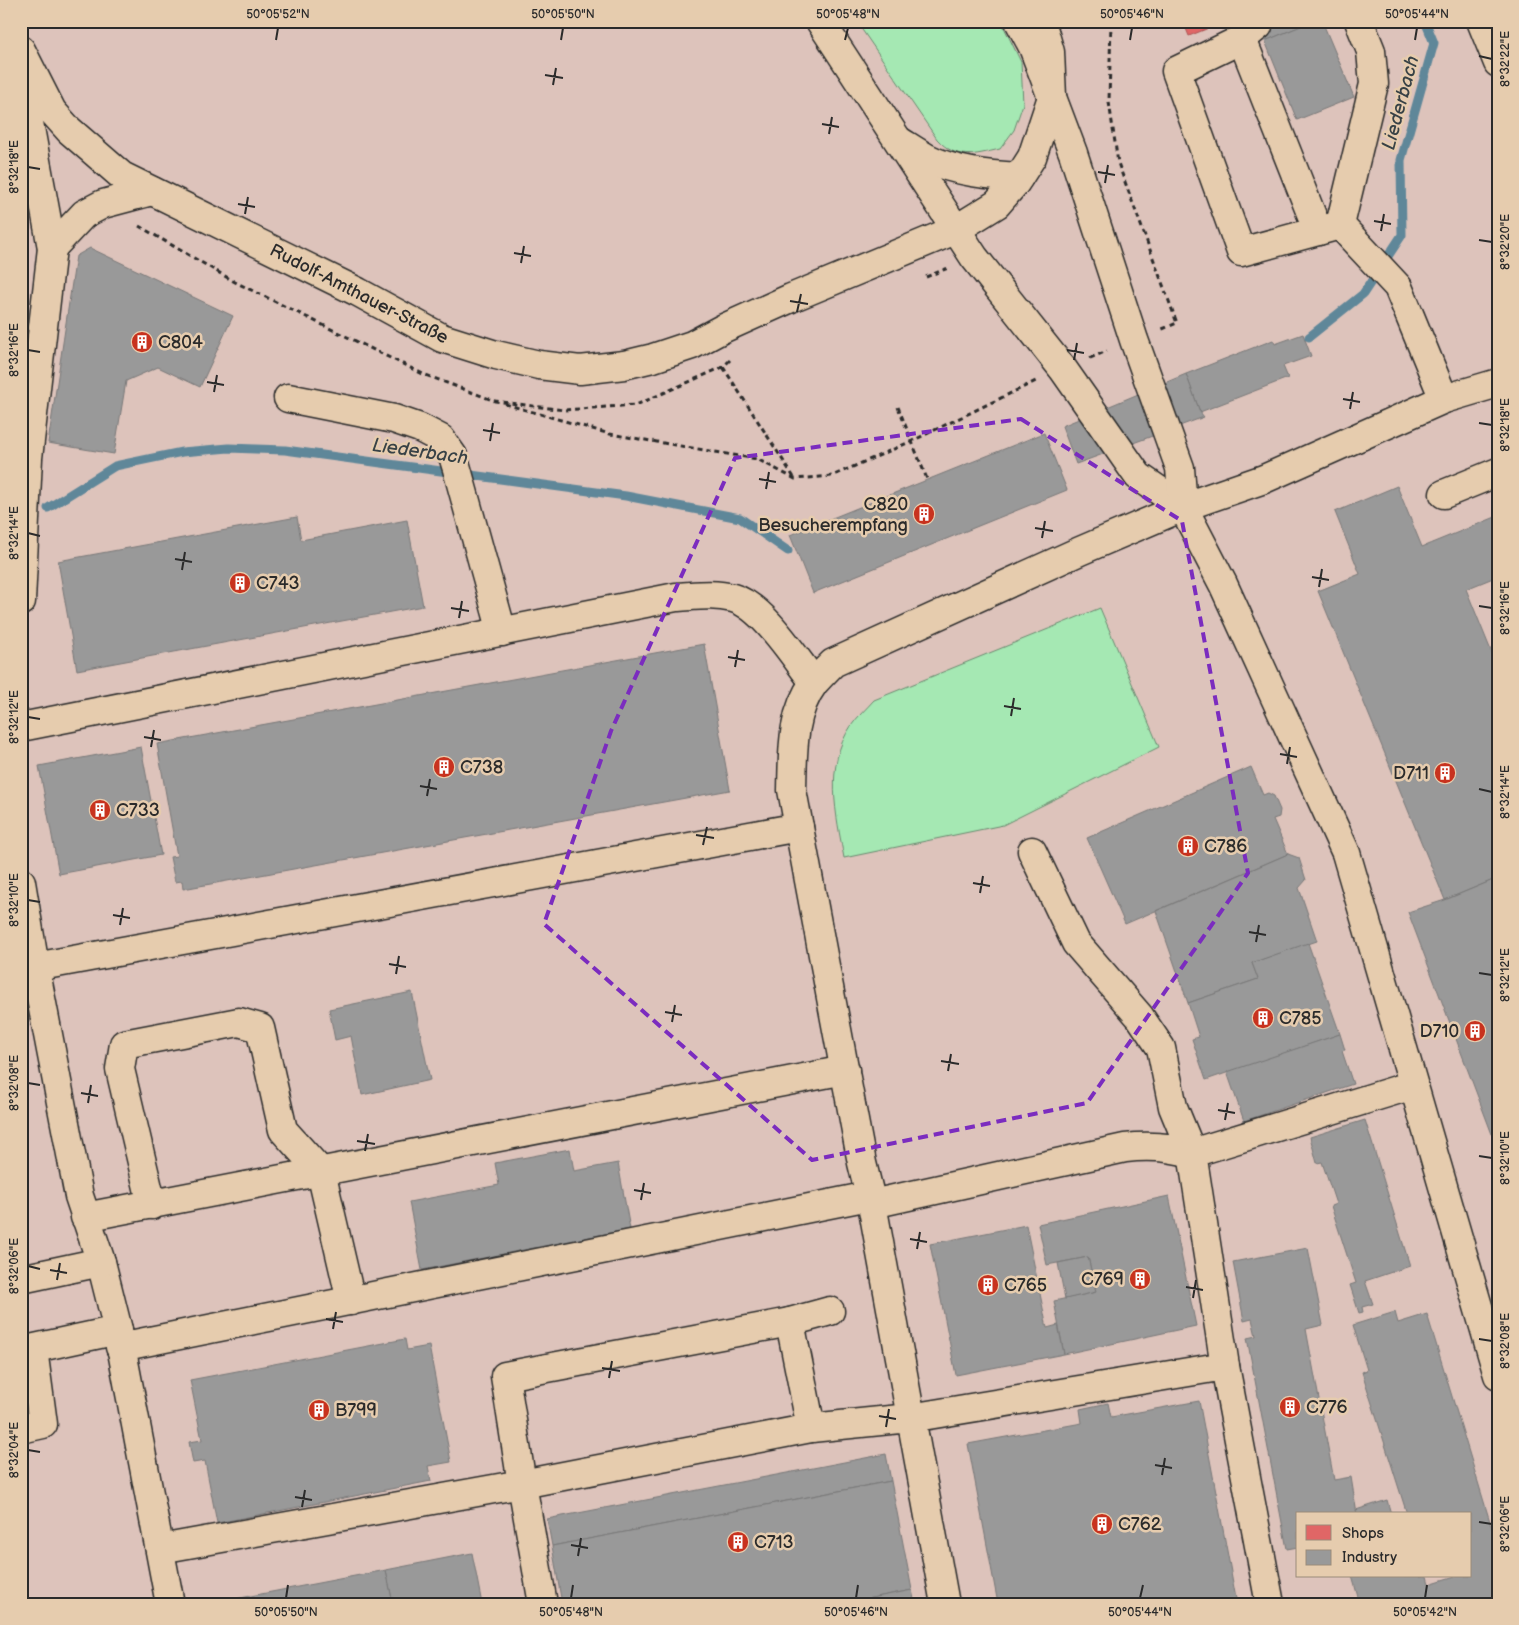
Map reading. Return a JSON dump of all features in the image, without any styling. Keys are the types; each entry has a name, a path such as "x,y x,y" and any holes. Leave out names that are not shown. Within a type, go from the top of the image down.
{"street":[{"path":"820,21 974,257 1063,369 1138,476 1183,507"},
{"path":"1019,21 1033,47 1073,153 1134,340 1180,468 1183,507 1223,584 1346,853 1498,1375"},
{"path":"1041,21 1050,52 1052,97"},
{"path":"1329,228 1374,84 1371,51 1359,21"},
{"path":"1481,21 1498,64"},
{"path":"1329,228 1241,252 1176,71 1250,33 1329,228 1368,254 1398,287 1444,399"},
{"name":"Rudolf-Amthauer-Straße","path":"21,50 52,111 70,130 122,176 358,292 442,338 496,355 539,365 580,370 624,365 653,358 692,344 900,251 955,230 997,204 1032,157 1052,97"},
{"path":"21,80 52,248 28,458 21,601"},
{"path":"895,138 928,158 952,167 997,175 1018,176"},
{"path":"52,248 84,214 102,204 152,190"},
{"path":"945,1604 871,1200 844,1070 792,790 794,734 802,703 814,682 833,663 1080,551 1183,507 1264,479 1444,399 1498,383"},
{"path":"288,398 403,422 420,428 441,440 453,456 502,632"},
{"path":"1444,494 1498,472"},
{"path":"21,727 676,597 705,595 734,598 761,615 814,682"},
{"path":"35,967 799,827"},
{"path":"1032,850 1076,943 1140,1017 1161,1048 1174,1107 1192,1153 1225,1366 1270,1604"},
{"path":"21,882 35,967 79,1196 101,1262 119,1339 170,1604"},
{"path":"152,1204 120,1069 124,1044 239,1022 260,1028 283,1130 321,1172 351,1301"},
{"path":"85,1217 844,1070"},
{"path":"21,1429 43,1424 27,1350 119,1339 351,1301 871,1200 1125,1148 1147,1145 1192,1153 1413,1085"},
{"path":"21,1279 101,1262"},
{"path":"543,1604 505,1376 790,1322 830,1311"},
{"path":"790,1322 811,1428"},
{"path":"160,1549 522,1484 811,1428 910,1418 1225,1366"}],"path":[{"path":"495,402 610,434 757,459 795,479 832,476 912,441 1063,369 1177,323 1118,163 1109,102 1111,21"},
{"path":"724,367 795,479"},
{"path":"898,407 927,479"}],"highlighted area":[{"path":"1021,419 1182,521 1248,873 1087,1103 812,1160 544,924 611,731 735,458"}],"shaded area":[{"path":"21,21 1498,21 1498,1604 21,1604"}],"green space":[{"path":"856,21 1001,21 1021,62 1023,104 1014,130 1000,149 966,154 952,151 944,146 937,139"},
{"path":"1100,608 1159,747 1003,825 844,858 834,790 837,757 851,726 874,700"}],"building: Shops":[{"path":"1183,21 1226,21 1189,36"}],"building: Industry":[{"path":"1258,21 1313,21 1265,41"},
{"path":"1313,21 1322,21 1354,97 1297,120 1265,41"},
{"name":"C804","path":"90,248 233,316 200,387 158,367 126,381 114,454 48,443 76,256"},
{"path":"1303,334 1311,356 1283,366 1288,378 1200,412 1186,374 1273,340 1275,344"},
{"path":"1186,374 1200,412 1204,417 1076,464 1062,426"},
{"name":"C820 Besucherempfang","path":"1044,433 1067,490 813,593 790,535"},
{"name":"D711","path":"1397,486 1422,547 1498,516 1498,576 1466,589 1498,668 1498,878 1445,900 1318,591 1360,574 1335,512"},
{"name":"C743","path":"297,517 301,540 407,520 423,606 77,670 58,561"},
{"name":"C738","path":"704,644 730,790 183,889 182,881 175,882 170,857 177,856 157,744"},
{"name":"C733","path":"141,747 161,855 59,874 39,766"},
{"name":"C786","path":"1251,767 1263,795 1268,793 1274,796 1280,810 1279,817 1273,819 1288,854 1125,924 1087,838"},
{"path":"1288,854 1299,858 1306,880 1299,888 1317,941 1252,963 1258,979 1188,1003 1156,911"},
{"name":"D710","path":"1498,878 1498,1150 1408,912 1445,900"},
{"name":"C785","path":"1308,943 1340,1034 1206,1080 1192,1039 1199,1037 1188,1003 1258,979 1252,963"},
{"path":"412,992 430,1080 362,1095 351,1036 335,1040 329,1009"},
{"path":"1340,1034 1345,1050 1342,1051 1353,1084 1244,1121 1227,1072"},
{"path":"1365,1120 1410,1266 1365,1281 1373,1304 1362,1307 1363,1312 1359,1313 1350,1285 1356,1283 1331,1206 1336,1204 1322,1162 1317,1163 1310,1137"},
{"path":"570,1149 574,1171 618,1163 630,1229 422,1270 409,1202 499,1185 495,1163"},
{"name":"C769","path":"1169,1196 1196,1326 1064,1354 1054,1301 1096,1292 1088,1257 1047,1265 1038,1224"},
{"name":"C765","path":"1026,1225 1047,1328 1058,1325 1064,1354 956,1375 930,1244"},
{"name":"C776","path":"1308,1248 1323,1325 1306,1329 1334,1480 1351,1477 1357,1512 1296,1512 1296,1547 1287,1549 1247,1338 1256,1336 1252,1319 1244,1321 1233,1262"},
{"path":"1088,1257 1096,1292 1065,1299 1058,1263"},
{"path":"1395,1312 1398,1323 1427,1314 1498,1548 1498,1604 1360,1604 1353,1578 1428,1578 1429,1584 1448,1578 1472,1578 1472,1512 1406,1512 1362,1372 1367,1370 1353,1325"},
{"name":"B799","path":"405,1339 407,1350 429,1346 451,1462 428,1466 431,1481 217,1523 205,1461 193,1463 189,1442 202,1440 190,1380"},
{"name":"C762","path":"1199,1401 1237,1604 998,1604 968,1444 1082,1423 1080,1409 1108,1403 1111,1417"},
{"path":"886,1454 891,1481 552,1546 547,1519"},
{"name":"C713","path":"891,1481 912,1590 841,1604 562,1604 552,1546"},
{"path":"1387,1500 1390,1512 1356,1512 1356,1510"},
{"path":"472,1553 482,1604 393,1604 386,1570"},
{"path":"386,1570 393,1604 236,1604 235,1599"},
{"path":"912,1590 915,1604 841,1604"}],"waterway":[{"name":"Liederbach","path":"1309,337 1363,294 1402,235 1401,160 1434,43 1425,21"},
{"name":"Liederbach","path":"48,508 115,466 182,452 229,448 285,450 626,496 740,518 788,551"}],"place":[{"name":"C804","path":"142,342"},
{"name":"C820 Besucherempfang","path":"924,514"},
{"name":"C743","path":"240,583"},
{"name":"C738","path":"444,767"},
{"name":"D711","path":"1445,773"},
{"name":"C733","path":"100,810"},
{"name":"C786","path":"1188,846"},
{"name":"C785","path":"1263,1018"},
{"name":"D710","path":"1475,1031"},
{"name":"C769","path":"1140,1279"},
{"name":"C765","path":"988,1285"},
{"name":"C776","path":"1290,1407"},
{"name":"B799","path":"319,1410"},
{"name":"C762","path":"1102,1524"},
{"name":"C713","path":"738,1542"}]}
